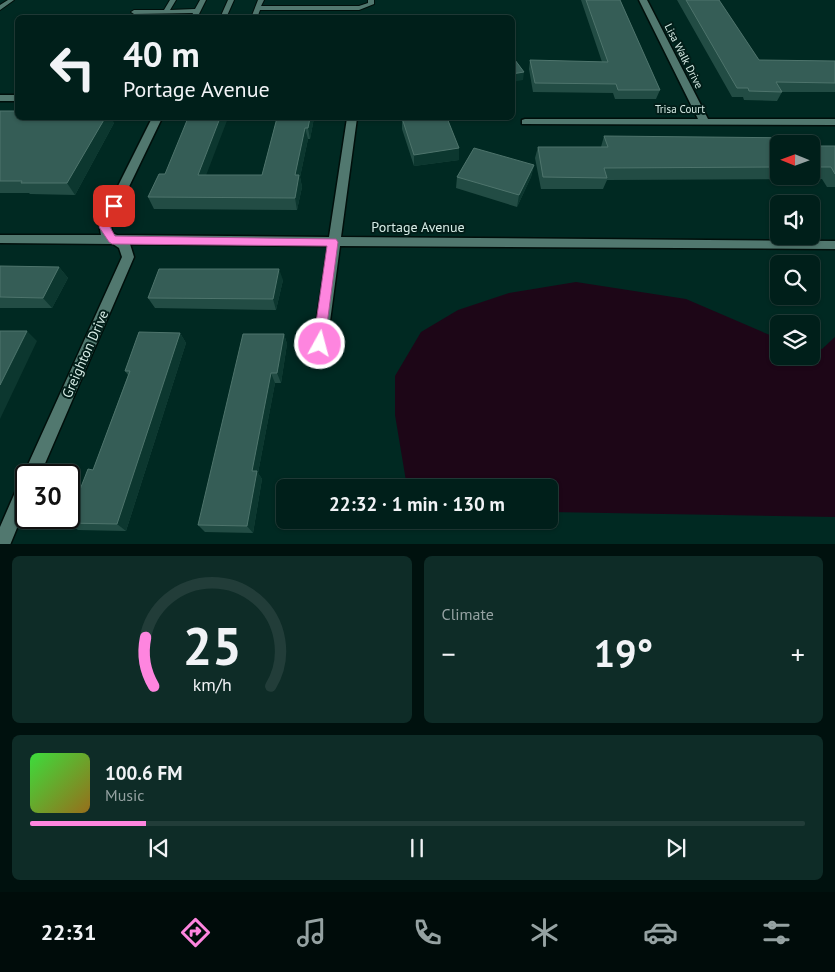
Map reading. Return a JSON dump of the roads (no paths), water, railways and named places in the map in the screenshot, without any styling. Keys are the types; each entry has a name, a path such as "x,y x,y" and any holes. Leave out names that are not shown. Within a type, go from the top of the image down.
{"street":[{"name":"Lisa Walk Drive","path":"643,0 704,122"},
{"path":"0,98 15,98"},
{"path":"112,240 107,234 105,224 156,120"},
{"path":"320,344 352,120"},
{"name":"Trisa Court","path":"525,122 835,122"},
{"name":"Portage Avenue","path":"0,239 835,245"},
{"name":"Greighton Drive","path":"37,464 128,257 124,245 112,240"},
{"path":"1,544 15,512"}],"lane":[{"path":"0,8 11,0"},
{"path":"166,12 173,0"},
{"path":"134,12 196,14 203,0"},
{"path":"224,15 231,0"},
{"path":"255,15 261,0"},
{"path":"258,8 359,8 371,4 371,0"}]}
